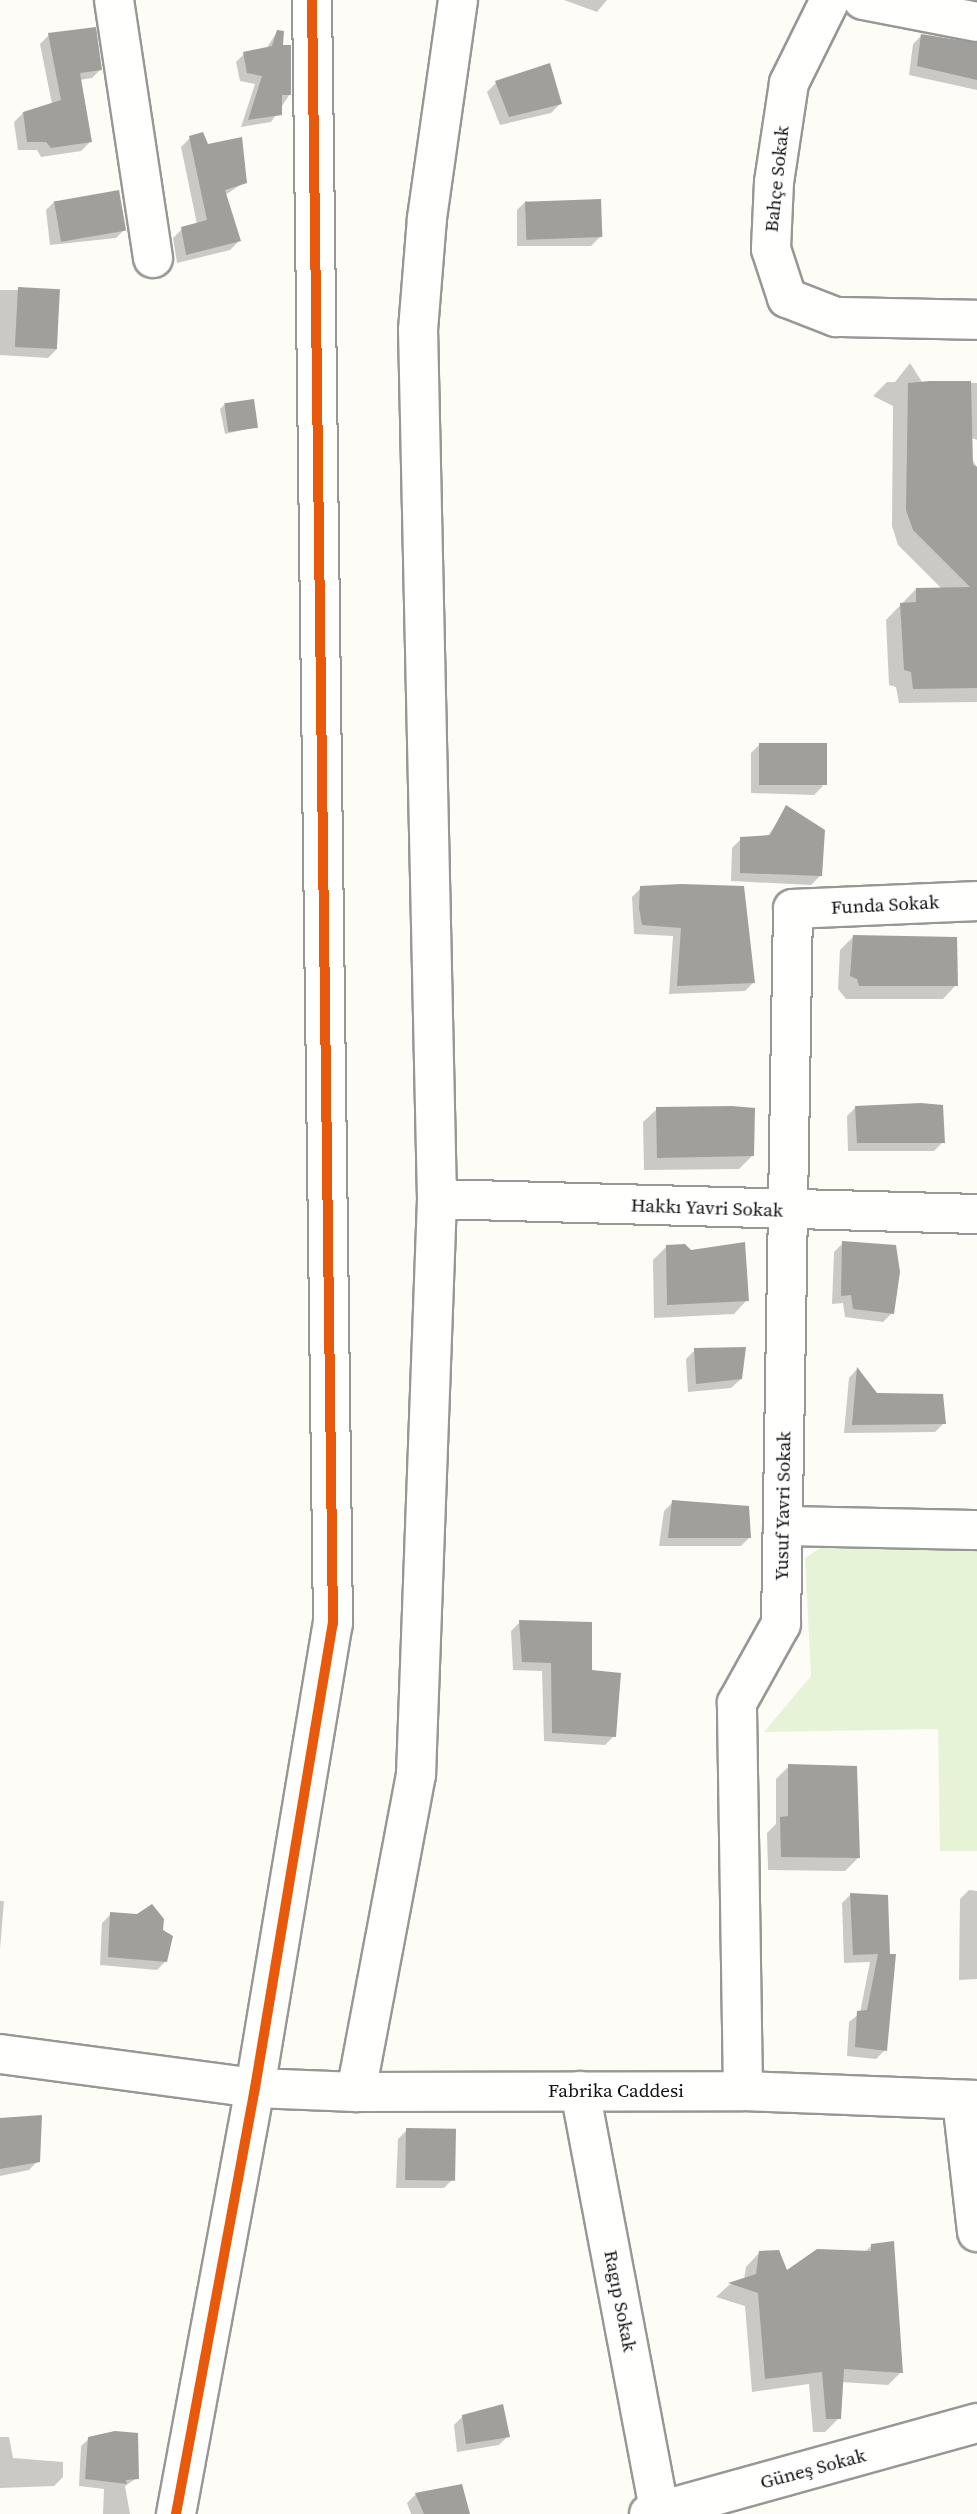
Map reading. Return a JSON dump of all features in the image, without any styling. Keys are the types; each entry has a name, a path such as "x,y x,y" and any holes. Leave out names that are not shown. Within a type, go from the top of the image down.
{"street":[{"path":"114,0 153,258"},
{"path":"176,2514 255,2088 333,1624 313,0"},
{"path":"356,2092 416,1775 437,1199 418,330 427,218 458,0"},
{"name":"Bahçe Sokak","path":"830,0 789,83 774,182 771,249 787,298 836,317 977,320"},
{"path":"863,0 977,22"},
{"name":"Funda Sokak","path":"793,909 977,901"},
{"name":"Yusuf Yavri Sokak","path":"743,2091 737,1703 781,1624 793,909"},
{"name":"Hakkı Yavri Sokak","path":"437,1199 977,1214"},
{"path":"783,1526 977,1530"},
{"name":"Fabrika Caddesi","path":"0,2054 255,2088 356,2092 743,2091 970,2100"},
{"name":"Ragıp Sokak","path":"580,2091 654,2513"},
{"path":"970,2100 977,2232"},
{"name":"Güneş Sokak","path":"654,2513 977,2423"}],"green space":[{"path":"977,1544 977,1851 940,1851 938,1729 764,1732 811,1676 805,1558 822,1547"}],"building":[{"path":"96,27 102,70 80,73 92,142 51,148 46,142 27,142 23,112 61,100 48,33"},
{"path":"277,30 284,31 283,45 291,45 291,95 282,95 282,115 248,120 262,76 247,73 243,52 272,46"},
{"path":"921,34 977,43 977,80 917,66"},
{"path":"550,63 562,104 509,117 495,81"},
{"path":"203,132 208,144 242,137 247,183 225,190 241,241 186,255 181,227 207,220 189,136"},
{"path":"119,190 126,230 61,242 54,201"},
{"path":"601,199 602,237 526,240 525,202"},
{"path":"18,287 60,289 57,349 15,347"},
{"path":"971,381 973,465 977,467 977,688 913,689 911,672 904,670 900,603 916,602 916,588 970,587 913,530 906,510 908,383"},
{"path":"254,399 258,428 228,432 224,403"},
{"path":"759,743 827,743 827,785 759,785"},
{"path":"786,805 825,830 822,876 740,873 740,837 770,835"},
{"path":"640,886 744,886 755,983 677,986 681,928 642,925 639,908"},
{"path":"853,935 957,937 958,986 859,986 857,979 850,976"},
{"path":"921,1103 943,1105 945,1143 857,1143 855,1106"},
{"path":"656,1107 755,1108 754,1156 657,1158"},
{"path":"842,1241 896,1245 900,1272 894,1314 853,1309 851,1295 841,1296"},
{"path":"745,1242 749,1301 667,1305 666,1245 685,1244 691,1250"},
{"path":"746,1347 742,1379 696,1384 694,1348"},
{"path":"857,1367 877,1393 943,1394 946,1424 852,1425"},
{"path":"672,1500 749,1506 751,1538 668,1538"},
{"path":"519,1620 592,1622 592,1670 621,1673 616,1737 552,1733 551,1663 522,1662"},
{"path":"788,1764 857,1766 860,1858 781,1857 780,1817 788,1816"},
{"path":"850,1893 888,1895 890,1954 896,1954 887,2051 855,2047 857,2011 867,2010 878,1954 853,1955"},
{"path":"152,1904 164,1919 163,1930 173,1936 167,1962 108,1957 110,1912 137,1914"},
{"path":"42,2115 40,2162 0,2169 0,2118"},
{"path":"406,2128 456,2129 455,2181 405,2180"},
{"path":"894,2241 903,2373 844,2369 841,2419 826,2419 822,2372 765,2379 758,2293 728,2283 756,2274 759,2251 779,2250 787,2270 817,2249 871,2251 871,2244"},
{"path":"503,2404 510,2437 466,2444 462,2415"},
{"path":"115,2431 138,2433 139,2479 126,2480 127,2484 85,2479 88,2437"},
{"path":"462,2484 470,2514 424,2514 415,2493"}],"cycle path":[{"path":"176,2514 255,2088 333,1624 312,0"}]}
